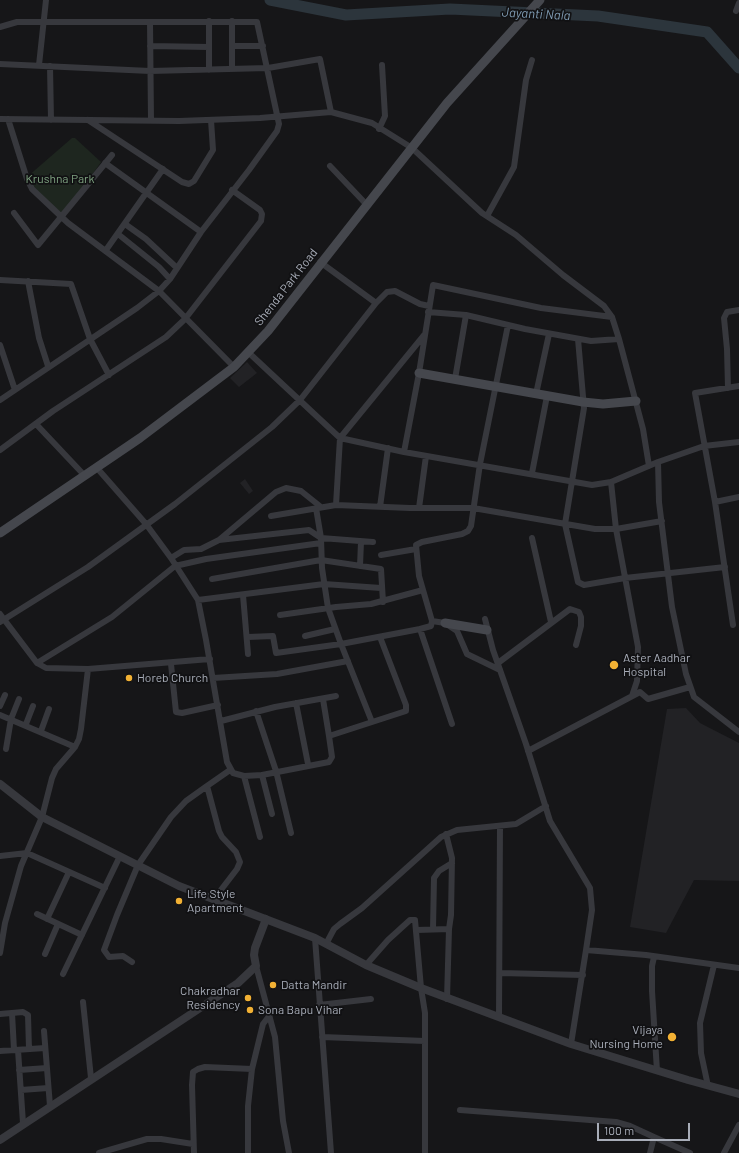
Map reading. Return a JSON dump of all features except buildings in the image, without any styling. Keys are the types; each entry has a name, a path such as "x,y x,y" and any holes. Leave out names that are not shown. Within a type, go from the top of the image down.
{"main road":[{"name":"Shenda Park Road","path":"0,533 140,438 234,367 268,331 320,262 448,103 540,0"},
{"path":"419,373 583,402 603,404 636,401"},
{"path":"446,623 488,630"}],"street":[{"path":"39,65 46,0"},
{"path":"736,11 739,3"},
{"path":"209,21 209,70"},
{"path":"232,21 232,69"},
{"path":"0,27 17,22 257,22 278,117 277,131 201,232 170,279 159,291 137,308 48,366 0,400"},
{"path":"150,22 151,120"},
{"path":"150,46 209,47"},
{"path":"232,46 263,46"},
{"path":"0,64 150,71 268,68 320,59 331,112"},
{"path":"487,216 514,167 526,80 532,60"},
{"path":"379,129 385,116 382,65"},
{"path":"50,66 50,120"},
{"path":"0,119 212,120 278,117 331,112 372,123 379,129 412,148 459,193 487,216 516,235 563,275 604,306 612,317 619,339 643,428 649,466"},
{"path":"8,119 32,189 62,217 159,291 234,367"},
{"path":"88,120 182,182 189,184 194,181 213,150 212,120"},
{"path":"14,213 38,245 112,155"},
{"path":"105,163 201,232"},
{"path":"330,166 366,204"},
{"path":"106,250 163,169"},
{"path":"0,450 53,411 166,337 185,319 261,221 262,214 260,210 232,190"},
{"path":"125,224 146,239 177,268"},
{"path":"118,234 158,267 170,279"},
{"path":"320,262 376,303"},
{"path":"0,280 71,284 90,339 109,375"},
{"path":"28,281 38,338 48,366"},
{"path":"404,452 433,286 541,308 612,317"},
{"path":"2,621 88,566 175,504 254,441 300,400 376,303 387,292 395,291 428,309 466,315 549,334 591,341 619,339"},
{"path":"728,388 727,349 724,318 727,312 739,310"},
{"path":"455,380 466,315"},
{"path":"248,637 273,636 276,653 341,644 431,626 432,621 419,576 416,549 418,543 454,537 468,531 471,526 480,464 508,325"},
{"path":"336,506 340,438 426,332"},
{"path":"536,394 549,334"},
{"path":"578,339 583,402 582,425 566,524 578,582 584,585 625,578 725,567"},
{"path":"0,345 15,390"},
{"path":"248,352 340,438 404,452 532,473 592,485 611,482 658,462 704,446 739,442"},
{"path":"733,625 715,502 695,393 739,386"},
{"path":"532,473 547,396"},
{"path":"36,424 85,476"},
{"path":"380,507 388,448"},
{"path":"419,508 426,456"},
{"path":"658,462 659,502 672,607 686,674 694,697 739,732"},
{"path":"97,468 146,524 171,558 198,600 230,770 233,773 244,776 262,775 332,760 323,699"},
{"path":"611,482 616,529 638,647 637,681 632,696"},
{"path":"171,558 184,550 201,549 218,540 276,492 286,488 301,491 319,507 321,560 328,608 372,722"},
{"path":"715,502 739,497"},
{"path":"271,516 319,507 336,506 473,508 595,529 616,529 662,521"},
{"path":"218,540 305,530 309,530 321,540"},
{"path":"532,538 551,622"},
{"path":"37,663 112,617 175,566 206,559 321,540 373,542"},
{"path":"360,566 361,542"},
{"path":"381,555 416,549"},
{"path":"212,579 321,560 381,569 383,602"},
{"path":"198,600 324,584 381,588"},
{"path":"280,615 383,602 423,590"},
{"path":"243,594 248,637 248,654"},
{"path":"499,667 551,622 570,609 579,612 581,626 576,645"},
{"path":"0,614 2,621 37,663 46,668 88,669 170,664 210,659"},
{"path":"485,619 499,667 550,821 590,888 592,910 571,1044"},
{"path":"432,621 446,623 457,631 467,654 499,667"},
{"path":"305,636 335,629"},
{"path":"420,629 452,724"},
{"path":"329,736 404,712 406,708 380,637"},
{"path":"213,678 277,674 348,661"},
{"path":"170,664 176,712 182,713 218,705"},
{"path":"0,953 7,914 21,866 42,817 54,774 75,747 81,729 88,669"},
{"path":"528,751 640,692 648,698 690,687"},
{"path":"0,706 5,695"},
{"path":"221,721 256,711 336,696"},
{"path":"6,749 11,719 19,699"},
{"path":"296,703 308,764"},
{"path":"26,724 33,706"},
{"path":"41,731 48,709"},
{"path":"256,711 276,771 291,833"},
{"path":"0,714 26,724 75,747"},
{"path":"132,962 123,956 109,957 104,950 138,865 171,817 186,801 230,770"},
{"path":"262,775 272,814"},
{"path":"244,776 260,837"},
{"path":"0,784 42,817 179,886 315,938 366,965 420,988 571,1044 657,1071 739,1094"},
{"path":"207,786 222,838 236,852 240,862 237,869 214,899"},
{"path":"326,944 334,929 362,908 412,862 446,834 457,830 516,824 546,806"},
{"path":"499,1017 500,826"},
{"path":"446,834 452,863 448,999"},
{"path":"0,856 27,853 105,888"},
{"path":"63,974 120,856"},
{"path":"433,929 434,878 439,871 452,863"},
{"path":"47,919 69,872"},
{"path":"0,912 7,914"},
{"path":"37,914 82,935"},
{"path":"262,918 254,955 275,1037 283,1121 289,1153"},
{"path":"366,965 388,940 410,920 416,920 420,988 424,1013 425,1153"},
{"path":"45,954 58,924"},
{"path":"417,930 449,929"},
{"path":"315,938 331,1153"},
{"path":"586,950 739,968"},
{"path":"654,957 652,966 652,991 657,1071"},
{"path":"0,1140 23,1123 238,983 256,966"},
{"path":"708,1086 701,1053 700,1023 714,966"},
{"path":"500,973 583,975"},
{"path":"319,1005 371,999"},
{"path":"83,1002 92,1078"},
{"path":"0,1014 23,1012 28,1015 29,1049"},
{"path":"12,1013 19,1070 23,1123"},
{"path":"248,1153 248,1106 252,1069 263,1024 270,1015"},
{"path":"44,1031 50,1106"},
{"path":"322,1037 425,1041"},
{"path":"0,1051 45,1048"},
{"path":"194,1153 193,1072 205,1067 252,1069"},
{"path":"19,1070 47,1068"},
{"path":"21,1090 48,1088"},
{"path":"460,1110 616,1122 630,1126 690,1153"},
{"path":"724,1153 739,1126"},
{"path":"650,1153 654,1137"},
{"path":"99,1153 135,1141 154,1138 194,1144"},
{"path":"123,1146 124,1153"}],"shaded area":[{"path":"247,362 257,373 239,387 230,378"},
{"path":"245,479 253,491 249,494 240,483"},
{"path":"686,708 700,723 739,743 739,881 694,880 666,933 630,927 667,709"}],"green space":[{"name":"Krushna Park","path":"72,138 75,138 101,162 64,215 32,189 27,177"}],"waterway":[{"name":"Jayanti Nala","path":"270,0 346,15 450,9 598,16 707,32 739,68"}],"place":[{"name":"Aster Aadhar Hospital","path":"614,665"},
{"name":"Horeb Church","path":"129,678"},
{"name":"Life Style Apartment","path":"179,901"},
{"name":"Datta Mandir","path":"273,985"},
{"name":"Chakradhar Residency","path":"248,998"},
{"name":"Sona Bapu Vihar","path":"250,1010"},
{"name":"Vijaya Nursing Home","path":"672,1037"}]}
